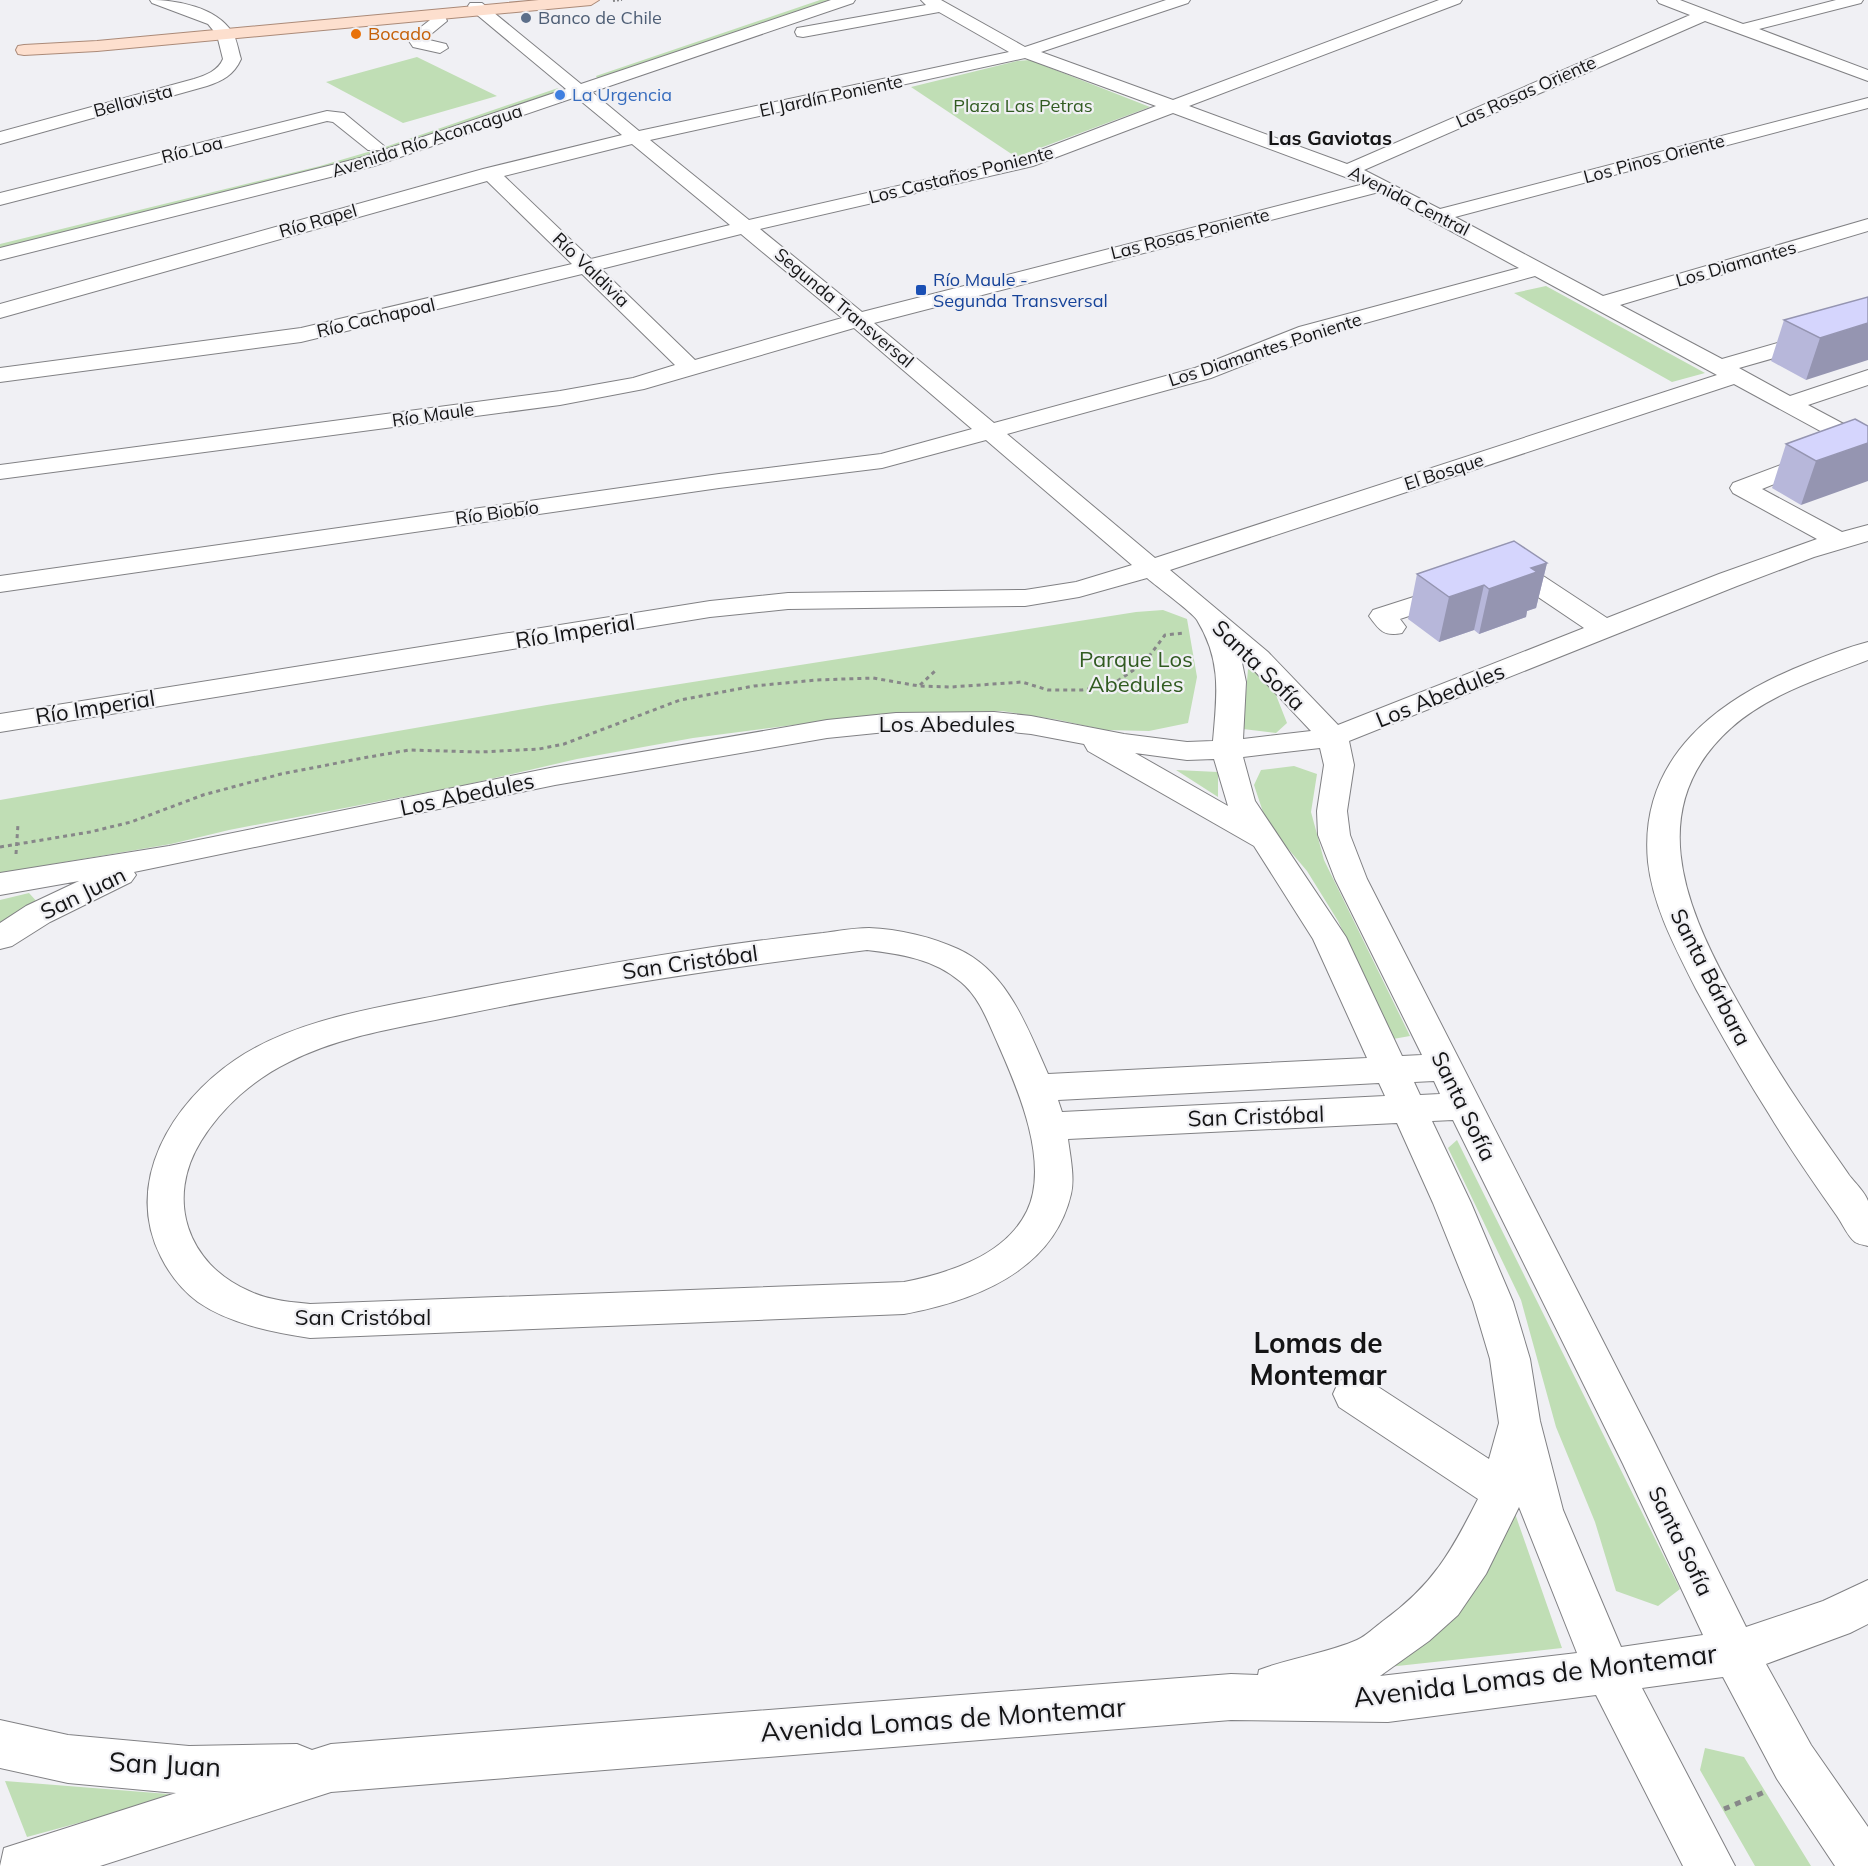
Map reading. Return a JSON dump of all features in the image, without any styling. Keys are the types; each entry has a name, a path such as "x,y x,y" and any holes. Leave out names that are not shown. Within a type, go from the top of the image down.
{"main road":[{"path":"16,51 439,12 474,6 542,0"},
{"path":"474,6 589,0"}],"street":[{"path":"166,2 191,0"},
{"path":"440,48 419,43 415,38 439,21 439,12 460,0 474,6"},
{"name":"Avenida Río Aconcagua","path":"0,254 367,162 575,86 772,10 812,0"},
{"name":"Avenida Río Aconcagua","path":"0,239 375,146 692,52 847,0"},
{"name":"El Jardín Poniente","path":"637,137 1005,59 1182,0"},
{"name":"Los Castaños Poniente","path":"746,227 1038,159 1454,0"},
{"path":"1665,0 1868,76"},
{"path":"1742,29 1855,0"},
{"path":"166,2 214,21 223,32"},
{"path":"692,52 934,2"},
{"name":"Avenida Central","path":"934,2 1026,53 1382,184 1868,447"},
{"name":"Segunda Transversal","path":"474,6 575,86 858,320 1207,615"},
{"name":"Las Rosas Oriente","path":"1348,170 1704,15"},
{"name":"Bellavista","path":"0,138 214,77 231,64 232,59 223,32"},
{"path":"1832,62 1859,55"},
{"name":"Los Pinos Oriente","path":"1439,215 1868,103"},
{"name":"Río Loa","path":"0,199 327,116 338,117 375,146"},
{"name":"Río Rapel","path":"0,311 490,173 637,137"},
{"name":"Río Valdivia","path":"490,173 691,368"},
{"name":"Las Rosas Poniente","path":"858,320 1382,184"},
{"name":"Los Diamantes","path":"1603,303 1868,225"},
{"name":"Río Cachapoal","path":"0,375 301,335 746,227"},
{"name":"Los Diamantes Poniente","path":"991,432 1203,373 1307,332 1539,269"},
{"name":"Río Maule","path":"0,472 560,398 636,384 858,320"},
{"name":"El Bosque","path":"1151,568 1841,332"},
{"path":"1788,404 1868,377"},
{"name":"Río Biobío","path":"0,584 719,481 882,461 991,432"},
{"path":"1807,462 1742,488 1839,541"},
{"name":"Los Abedules","path":"0,884 169,856 555,776 827,729 896,722 994,721 1187,751 1227,750 1333,738 1603,628 1805,551 1868,532"},
{"name":"Río Imperial","path":"0,723 710,609 788,601 1025,598 1079,589 1151,568"},
{"path":"1392,627 1383,616 1516,570 1603,628"},
{"name":"Santa Sofía","path":"1207,615 1227,656 1232,682 1227,750 1240,801 1290,874 1329,937 1410,1110 1493,1302 1510,1359 1519,1421 1541,1510 1608,1671 1710,1866"},
{"name":"Santa Sofía","path":"1207,615 1258,658 1333,738 1339,765 1332,811 1334,835 1351,879 1638,1452 1735,1653 1794,1762 1865,1866"},
{"name":"Santa Bárbara","path":"1868,650 1772,688 1724,719 1704,738 1680,773 1668,805 1664,832 1664,862 1680,924 1730,1021 1808,1147 1868,1231"},
{"path":"1084,735 1100,747 1265,840"},
{"name":"San Juan","path":"0,938 38,914 132,869 169,856"},
{"name":"San Cristóbal","path":"867,939 912,945 934,952 964,968 987,989 998,1005 1038,1088 1048,1126 1052,1156 1052,1194 1030,1236 1011,1255 980,1275 934,1293 904,1298 310,1321 277,1317 247,1308 221,1296 206,1285 182,1260 170,1239 164,1215 165,1191 170,1166 180,1142 195,1119 214,1097 237,1078 262,1060 290,1046 321,1034 458,1002 685,961 867,939"},
{"name":"San Cristóbal","path":"1038,1088 1445,1067"},
{"name":"San Cristóbal","path":"1048,1126 1464,1106"},
{"name":"Santa Bárbara","path":"1808,1147 1868,1197"},
{"path":"1354,1394 1504,1492"},
{"path":"1232,1698 1370,1658 1405,1633 1442,1600 1470,1560 1504,1492 1519,1421"},
{"name":"Avenida Lomas de Montemar","path":"22,1866 331,1768 1232,1698 1388,1699 1735,1653 1834,1618 1868,1601"},
{"name":"San Juan","path":"0,1744 68,1759 189,1770 331,1768"},
{"path":"0,1853 2,1866"}],"path":[{"path":"0,847 90,832 131,822 203,795 281,774 397,752 409,750 481,752 539,749 564,744 680,700 754,686 816,680 873,678 920,686 951,687 1022,682 1048,690 1082,690 1110,686 1126,678 1144,663 1165,635 1180,632 1220,639"},
{"path":"920,686 935,671"},
{"path":"1687,1823 1804,1776"}],"green space":[{"path":"820,0 839,0 598,80 596,76"},
{"path":"417,57 497,96 403,123 326,82"},
{"name":"Plaza Las Petras","path":"1030,60 1150,107 1016,157 911,87 1017,61"},
{"path":"558,88 561,93 359,159 0,249 0,244 320,166 385,147"},
{"path":"1546,286 1705,373 1672,382 1514,293"},
{"name":"Parque Los Abedules","path":"1163,610 1187,619 1197,677 1188,723 1149,731 1105,730 1002,711 909,714 825,721 693,738 577,759 460,786 229,830 171,844 0,873 0,800 547,705 1136,612"},
{"path":"1253,665 1274,690 1287,723 1276,733 1243,729 1248,669"},
{"path":"1294,766 1317,774 1311,812 1324,860 1410,1036 1393,1039 1338,921 1307,871 1267,824 1254,785 1261,770"},
{"path":"1176,770 1218,772 1218,797"},
{"path":"29,893 39,904 0,930 0,900"},
{"path":"1457,1140 1680,1589 1658,1606 1616,1591 1595,1522 1556,1427 1521,1300 1448,1148"},
{"path":"1512,1505 1562,1648 1379,1668"},
{"path":"1705,1748 1744,1757 1811,1866 1755,1866 1700,1770"},
{"path":"5,1781 181,1795 27,1837"}],"building":[{"path":"1868,297 1868,323 1820,338 1784,320"},
{"path":"1855,419 1868,426 1868,443 1816,461 1786,444"},
{"path":"1514,541 1547,563 1531,568 1537,572 1489,589 1484,585 1449,597 1417,574"}],"place":[{"name":"Banco de Chile","path":"526,18"},
{"name":"Bocado","path":"356,34"},
{"name":"La Urgencia","path":"560,95"},
{"name":"Río Maule - Segunda Transversal","path":"921,290"}],"district":[{"name":"Las Gaviotas","path":"1330,138"},
{"name":"Lomas de Montemar","path":"1318,1359"}]}
